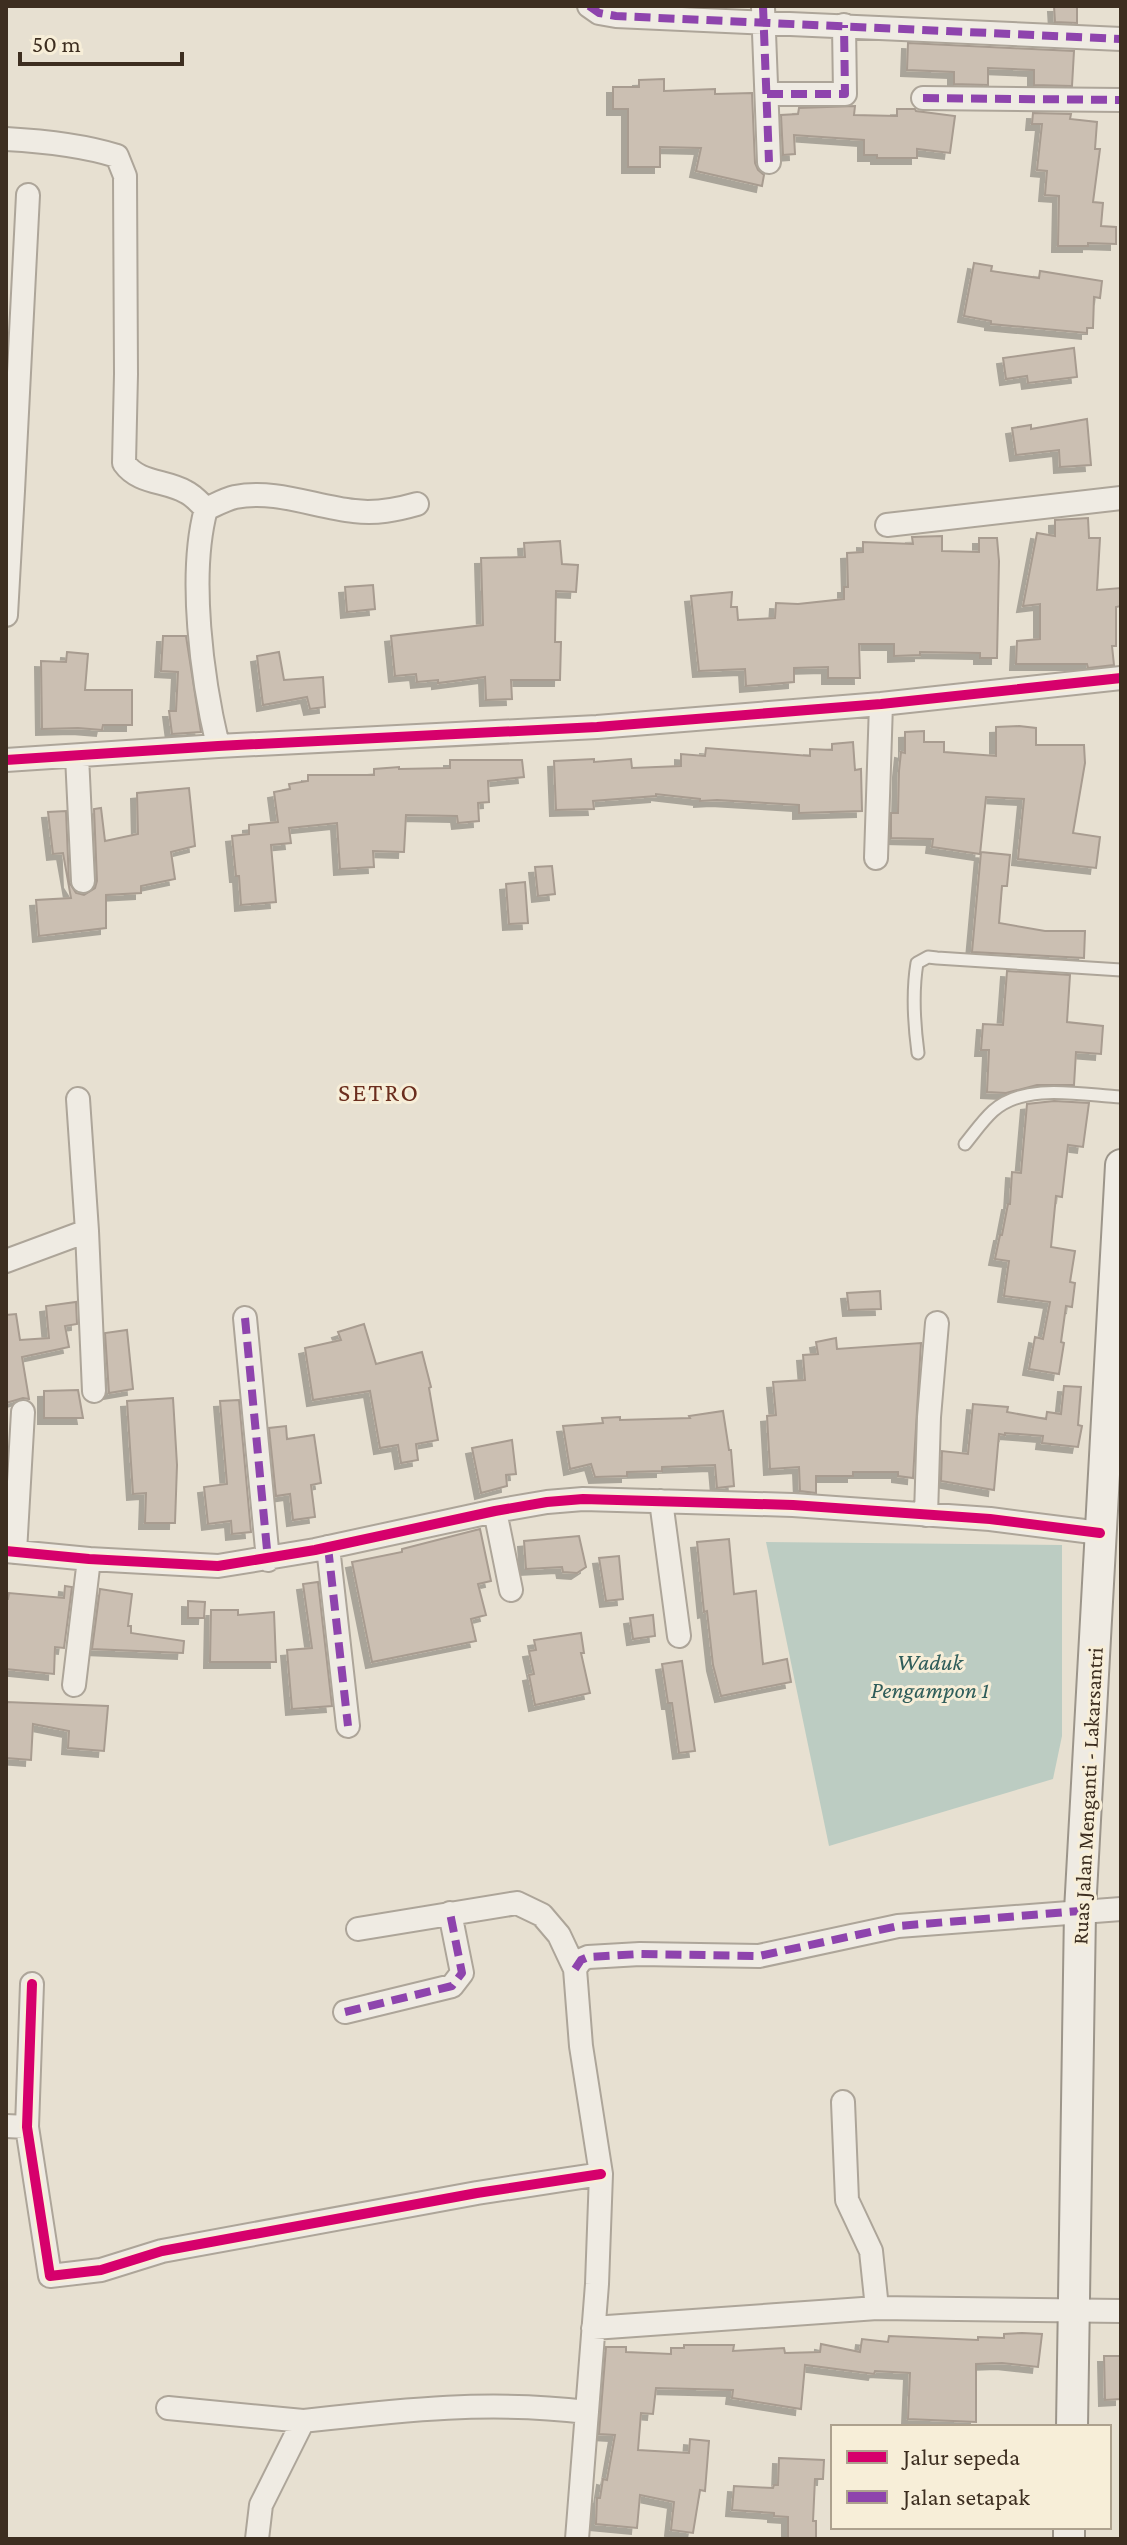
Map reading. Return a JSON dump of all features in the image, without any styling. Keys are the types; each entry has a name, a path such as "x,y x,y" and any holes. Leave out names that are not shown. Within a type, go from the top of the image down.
{"main road":[{"name":"Ruas Jalan Menganti - Lakarsantri","path":"1072,2425 1080,1911 1100,1533 1115,1366 1121,1165"}],"street":[{"path":"589,6 599,13 616,16 762,14 844,25 1121,39"},
{"path":"762,14 769,162"},
{"path":"767,94 845,94 844,25"},
{"path":"923,98 1121,100"},
{"path":"6,139 101,151 117,156 122,163 125,176 124,463 131,473 188,492 206,509"},
{"path":"6,615 10,490 28,195"},
{"path":"206,509 233,497 252,496 290,498 376,513 417,504"},
{"path":"887,525 1121,498"},
{"path":"206,509 200,531 198,559 200,617 205,693 218,746"},
{"path":"6,760 597,727 881,704 1121,678"},
{"path":"876,858 881,704"},
{"path":"77,756 83,881"},
{"path":"78,1099 94,1391"},
{"path":"6,1261 87,1231"},
{"path":"245,1318 268,1560"},
{"path":"926,1515 929,1417 937,1323"},
{"path":"23,1412 10,1552 218,1566 268,1560 495,1511 583,1499 793,1505 990,1519 1100,1533"},
{"path":"661,1501 679,1636"},
{"path":"495,1511 511,1590"},
{"path":"328,1547 348,1726"},
{"path":"74,1685 89,1559"},
{"path":"358,1929 509,1903 525,1904 542,1915 559,1935 575,1969 581,2046 601,2174 577,2539"},
{"path":"575,1969 581,1960 588,1957 640,1954 759,1956 898,1926 1121,1909"},
{"path":"345,2012 452,1986 462,1973 450,1913"},
{"path":"32,1984 16,2127 50,2276 101,2270 162,2251 477,2193 601,2174"},
{"path":"843,2102 847,2200 871,2251 877,2308"},
{"path":"593,2328 877,2308 1121,2311"},
{"path":"168,2408 303,2421 436,2406 536,2406 587,2412"},
{"path":"257,2539 261,2505 303,2421"}],"lane":[{"path":"918,1053 914,982 917,963 928,957 1121,970"},
{"path":"965,1144 994,1110 1012,1099 1033,1094 1121,1097"}],"water":[{"name":"Waduk Pengampon 1","path":"766,1542 1062,1545 1062,1736 1053,1779 829,1846"}],"building":[{"path":"1054,6 1077,6 1077,23 1055,22"},
{"path":"908,43 1074,51 1072,86 1034,85 1034,70 988,68 988,85 954,84 954,72 907,70"},
{"path":"664,79 664,91 715,89 715,94 752,93 755,163 764,175 762,186 696,171 701,148 660,147 660,167 628,167 628,109 613,109 613,87 639,87 639,80"},
{"path":"855,106 854,115 897,116 897,109 915,109 955,116 950,153 917,149 917,158 877,158 877,155 864,155 864,140 794,135 795,154 783,155 781,115 798,114 799,108"},
{"path":"1033,113 1071,114 1070,119 1097,122 1095,149 1100,149 1093,202 1103,203 1101,226 1116,227 1116,244 1058,246 1059,196 1045,195 1047,171 1037,170 1042,124 1032,124"},
{"path":"974,263 992,266 991,271 1039,278 1040,271 1102,281 1100,298 1094,297 1093,328 1087,328 1087,333 991,324 991,321 964,316"},
{"path":"1074,348 1077,377 1028,383 1027,376 1006,379 1003,358"},
{"path":"1087,419 1091,465 1060,467 1059,450 1016,455 1012,428 1031,425 1031,429"},
{"path":"1088,518 1089,538 1100,538 1097,590 1121,588 1121,606 1116,607 1116,646 1112,646 1114,665 1088,668 1087,664 1016,664 1017,641 1040,639 1040,604 1023,606 1037,533 1055,536 1055,520"},
{"path":"942,536 942,551 979,552 979,538 997,538 997,658 980,658 980,653 920,652 920,655 894,656 894,644 859,644 860,678 828,678 828,667 794,668 794,682 746,686 745,669 699,671 691,596 732,592 731,607 737,607 738,620 775,618 776,603 844,599 844,587 848,587 847,553 863,552 863,542 913,544 912,537"},
{"path":"560,541 562,564 578,565 576,592 556,591 555,642 561,642 560,680 511,680 512,699 486,700 485,677 438,683 438,680 417,682 416,674 395,676 391,636 483,625 481,558 525,557 524,543"},
{"path":"373,585 375,609 347,612 345,587"},
{"path":"163,636 186,636 201,732 172,734 169,711 176,711 178,672 161,671"},
{"path":"67,652 88,654 85,690 132,690 132,725 103,725 102,730 42,729 41,661 66,662"},
{"path":"279,652 284,680 323,677 325,707 310,709 307,697 263,705 257,656"},
{"path":"996,727 1036,728 1036,745 1084,745 1085,763 1073,833 1100,837 1096,868 1018,859 1024,799 986,797 980,854 932,847 933,839 891,838 891,813 898,813 899,771 901,752 905,753 905,732 924,731 924,742 944,742 944,752 996,756"},
{"path":"853,742 855,770 861,769 862,811 799,813 799,805 700,801 656,794 593,801 594,809 556,810 554,761 631,759 632,768 681,766 681,754 705,756 706,748 810,756 810,749 832,750 832,744"},
{"path":"450,760 522,760 524,777 488,781 489,802 478,803 479,821 458,823 457,816 406,815 404,852 373,851 374,867 340,869 337,823 289,828 291,843 271,845 276,902 241,905 232,836 249,834 249,825 278,822 274,792 290,789 289,784 308,781 308,775 374,775 374,769 399,767 450,768"},
{"path":"189,788 195,846 171,852 175,879 141,886 141,893 106,895 106,928 39,936 36,900 71,898 63,853 53,854 48,812 66,811 69,882 76,893 84,895 95,888 97,881 94,809 101,808 105,841 138,834 137,793"},
{"path":"981,852 1010,855 1007,886 1002,886 999,923 1045,931 1085,931 1084,958 972,952"},
{"path":"552,866 555,894 538,896 535,867"},
{"path":"525,882 528,923 509,924 506,884"},
{"path":"1007,971 1070,975 1067,1022 1103,1026 1101,1054 1076,1052 1074,1085 1037,1085 1006,1093 987,1092 989,1050 981,1050 983,1024 1003,1025"},
{"path":"1054,1101 1089,1103 1083,1147 1068,1145 1062,1197 1056,1196 1051,1247 1075,1251 1070,1282 1075,1283 1072,1307 1066,1306 1059,1374 1029,1369 1035,1337 1043,1339 1050,1302 1004,1296 1009,1261 995,1259 1010,1204 1012,1172 1021,1173 1027,1104"},
{"path":"880,1291 881,1309 849,1310 847,1293"},
{"path":"76,1302 77,1324 65,1326 69,1347 22,1357 29,1399 6,1403 6,1315 16,1314 20,1340 49,1338 46,1306"},
{"path":"364,1324 376,1364 422,1352 431,1387 438,1440 416,1444 418,1460 401,1463 398,1445 380,1448 370,1391 313,1400 305,1348 341,1340 338,1332"},
{"path":"127,1330 133,1389 109,1393 105,1333"},
{"path":"836,1338 837,1349 921,1343 913,1478 898,1476 898,1472 816,1476 816,1493 800,1491 799,1467 770,1469 767,1416 776,1415 773,1382 805,1380 803,1355 818,1354 816,1342"},
{"path":"1064,1386 1081,1387 1078,1425 1082,1426 1078,1447 1042,1443 1043,1436 999,1434 994,1490 941,1481 942,1451 968,1454 973,1404 1008,1407 1007,1412 1046,1419 1047,1412 1061,1414"},
{"path":"78,1390 83,1418 44,1418 44,1391"},
{"path":"173,1398 177,1465 175,1523 145,1523 146,1493 133,1494 127,1401"},
{"path":"239,1400 251,1532 232,1534 231,1521 208,1524 204,1487 227,1484 220,1401"},
{"path":"723,1411 734,1486 717,1488 715,1465 662,1467 662,1471 595,1477 591,1464 570,1469 563,1426 603,1423 602,1418 690,1418"},
{"path":"286,1426 287,1439 314,1435 321,1483 311,1485 315,1517 293,1520 290,1494 276,1496 269,1428"},
{"path":"512,1440 516,1474 506,1475 507,1486 481,1493 472,1448"},
{"path":"480,1529 491,1581 478,1584 486,1615 471,1619 476,1641 372,1662 352,1562 402,1552 402,1549"},
{"path":"579,1536 586,1567 577,1573 563,1572 562,1567 526,1569 524,1541"},
{"path":"729,1539 734,1594 756,1591 763,1664 787,1659 791,1682 721,1696 713,1665 707,1611 704,1612 697,1542"},
{"path":"619,1556 623,1599 606,1601 599,1558"},
{"path":"318,1582 332,1706 292,1709 287,1650 312,1648 303,1584"},
{"path":"65,1586 72,1587 64,1648 55,1647 54,1674 6,1669 6,1599 9,1593 64,1598"},
{"path":"100,1589 132,1594 128,1626 131,1626 131,1633 184,1641 183,1653 92,1649"},
{"path":"188,1601 205,1602 204,1618 188,1618"},
{"path":"211,1610 238,1610 238,1615 274,1612 276,1662 210,1662"},
{"path":"653,1615 655,1636 633,1639 630,1618"},
{"path":"581,1633 584,1653 581,1653 590,1693 535,1705 529,1675 534,1674 529,1651 536,1650 534,1640"},
{"path":"682,1661 695,1751 679,1753 672,1703 668,1703 662,1664"},
{"path":"6,1702 108,1706 104,1751 68,1748 69,1731 33,1724 31,1760 6,1758"},
{"path":"1004,2334 1042,2334 1038,2367 976,2364 976,2422 908,2419 910,2373 875,2371 874,2374 805,2365 801,2409 732,2398 733,2390 656,2388 653,2414 641,2413 638,2450 689,2453 690,2439 709,2441 705,2491 700,2490 693,2533 671,2530 674,2502 640,2495 637,2528 596,2524 597,2498 600,2498 603,2479 607,2480 615,2435 599,2434 606,2347 626,2347 626,2352 671,2354 671,2348 684,2348 684,2345 734,2345 733,2351 784,2348 785,2353 820,2352 821,2344 860,2352 862,2339 888,2342 889,2336 978,2340 978,2337 1004,2338"},
{"path":"1104,2356 1121,2356 1121,2399 1105,2400"},
{"path":"779,2458 824,2460 823,2479 815,2479 813,2521 816,2521 816,2539 788,2539 788,2517 732,2510 734,2486 773,2488 778,2485"}],"marked path":[{"path":"589,6 599,13 616,16 1121,39"},
{"path":"763,6 769,162"},
{"path":"767,94 845,94 844,25"},
{"path":"923,98 1121,100"},
{"path":"245,1318 268,1560"},
{"path":"328,1547 348,1726"},
{"path":"575,1969 581,1960 588,1957 640,1954 759,1956 898,1926 1080,1911"},
{"path":"345,2012 452,1986 462,1973 450,1913"}],"cycle path":[{"path":"6,760 597,727 881,704 1121,678"},
{"path":"6,1551 218,1566 315,1550 495,1511 583,1499 793,1505 990,1519 1100,1533"},
{"path":"32,1984 27,2127 50,2276 101,2270 162,2251 477,2193 601,2174"}],"district":[{"name":"SETRO","path":"379,1092"}]}
